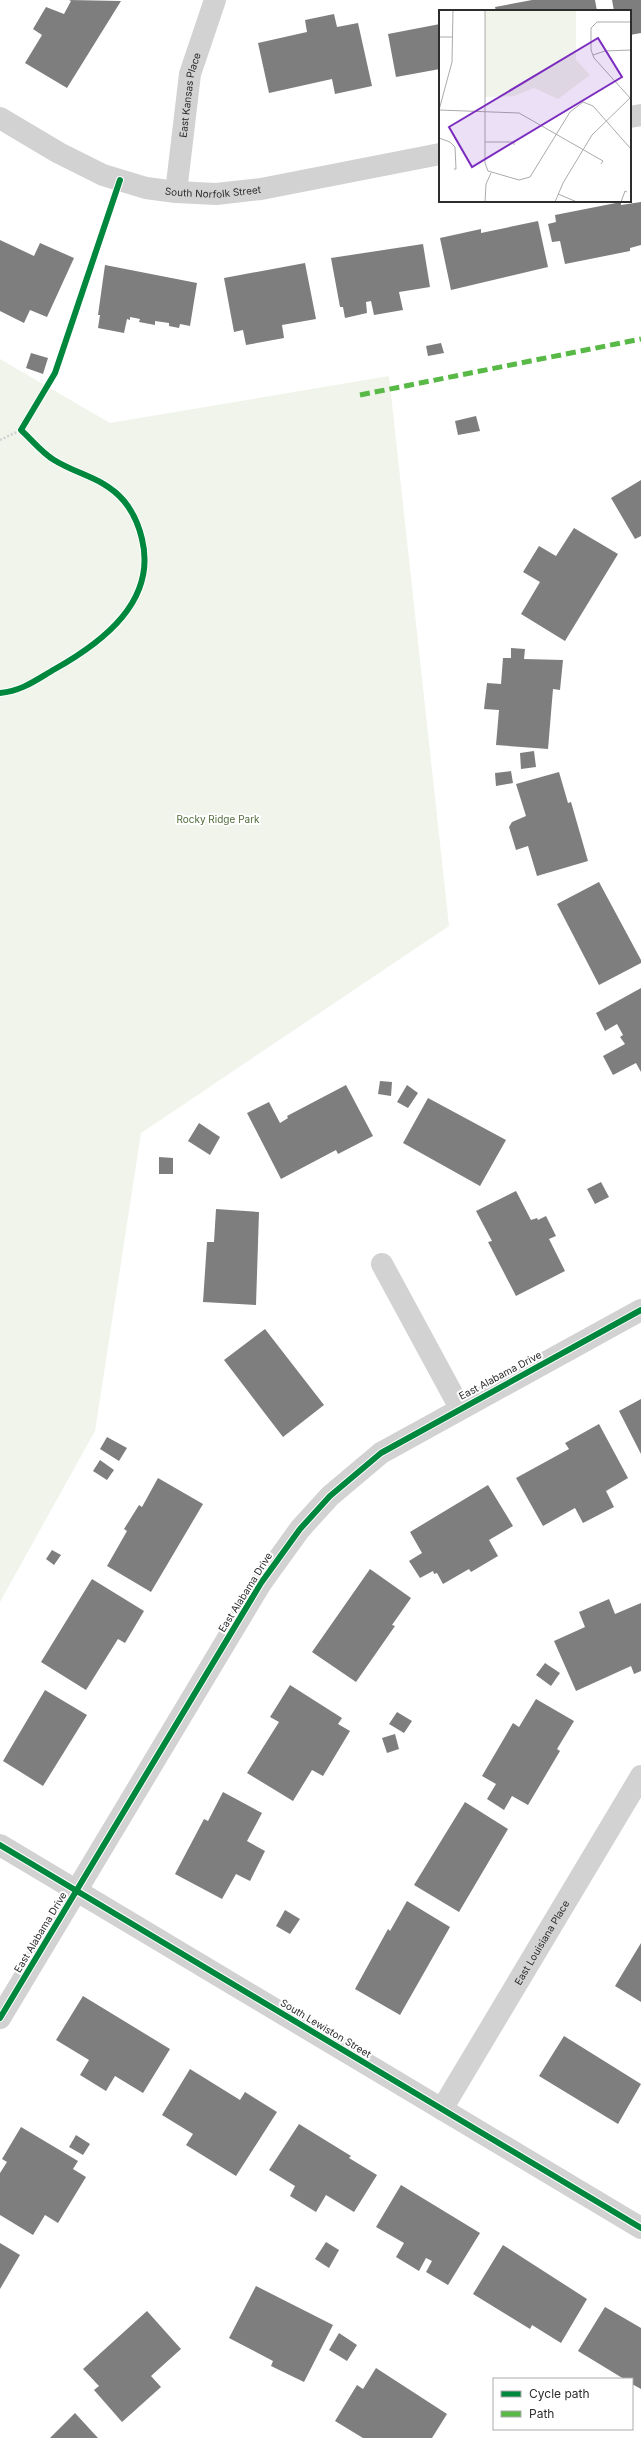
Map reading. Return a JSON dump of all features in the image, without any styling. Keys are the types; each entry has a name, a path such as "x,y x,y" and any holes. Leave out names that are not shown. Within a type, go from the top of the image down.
{"street":[{"name":"East Kansas Place","path":"176,192 190,74 215,0"},
{"path":"631,117 641,115"},
{"name":"South Norfolk Street","path":"0,118 59,154 103,175 146,188 176,192 216,194 261,189 439,154"},
{"name":"East Alabama Drive","path":"382,1264 460,1408"},
{"name":"East Alabama Drive","path":"0,2018 261,1583 300,1529 330,1496 381,1453 460,1408 641,1310"},
{"name":"East Louisiana Place","path":"442,2109 641,1776"},
{"name":"South Lewiston Street","path":"0,1845 641,2228"}],"path":[{"path":"0,440 21,430 56,373 120,180"},
{"path":"0,693 16,692 80,656 125,615 140,591 146,555 139,527 124,501 98,479 54,460 21,430"}],"green space":[{"name":"Rocky Ridge Park","path":"0,359 110,423 389,376 449,926 141,1133 95,1431 0,1602"}],"building":[{"path":"69,0 121,1 67,88 25,63 42,35 33,29 46,7 64,14 71,1"},
{"path":"532,0 595,0 597,10 496,10 495,7"},
{"path":"612,0 641,0 641,33 631,35 631,10 614,10"},
{"path":"334,14 337,27 358,23 372,86 335,94 332,79 269,93 258,43 307,32 305,20"},
{"path":"439,24 439,69 396,77 388,34"},
{"path":"621,202 621,205 641,202 641,245 630,248 630,251 565,264 560,241 552,242 548,224 556,222 555,215"},
{"path":"538,221 548,267 451,290 440,238 481,229 481,233"},
{"path":"0,240 34,256 40,243 74,258 47,317 30,310 24,323 0,311"},
{"path":"423,244 430,287 399,292 403,310 374,315 371,301 366,302 367,313 345,318 343,307 340,307 331,258"},
{"path":"305,263 316,319 282,325 284,338 246,345 243,330 234,332 224,278"},
{"path":"105,265 197,283 190,326 180,324 179,328 169,326 169,323 155,321 155,325 139,322 140,319 130,317 130,320 127,319 124,333 98,328 100,315 98,315"},
{"path":"441,343 444,353 428,356 426,346"},
{"path":"31,353 48,358 43,374 26,368"},
{"path":"476,416 480,431 458,435 455,421"},
{"path":"641,480 641,536 635,539 611,498"},
{"path":"574,528 618,554 565,641 521,614 540,582 523,572 539,546 556,556"},
{"path":"511,648 525,649 524,659 563,660 560,690 553,689 548,749 496,745 499,710 484,709 487,683 501,684 503,658 511,658"},
{"path":"534,751 536,767 521,769 520,753"},
{"path":"511,771 513,783 496,786 495,773"},
{"path":"559,772 568,803 571,802 588,861 537,876 528,846 516,850 509,827 512,822 526,816 516,784"},
{"path":"599,882 641,960 641,963 599,985 557,904"},
{"path":"641,988 641,1072 636,1063 613,1075 603,1056 625,1044 620,1037 623,1035 617,1024 605,1031 596,1013"},
{"path":"380,1081 392,1082 391,1096 378,1094"},
{"path":"346,1085 373,1136 338,1154 336,1150 281,1179 247,1113 269,1102 280,1123 288,1118 287,1116"},
{"path":"407,1085 418,1093 408,1108 397,1102"},
{"path":"428,1098 506,1140 480,1186 403,1143"},
{"path":"199,1123 220,1137 210,1155 188,1141"},
{"path":"159,1157 173,1158 173,1174 159,1174"},
{"path":"601,1182 609,1197 595,1204 587,1189"},
{"path":"516,1191 531,1220 537,1218 538,1220 546,1216 556,1236 549,1239 565,1271 516,1296 488,1242 492,1241 476,1211"},
{"path":"216,1209 259,1212 256,1305 203,1302 207,1242 214,1242"},
{"path":"265,1329 324,1405 283,1437 224,1360"},
{"path":"641,1399 641,1454 619,1411"},
{"path":"599,1424 628,1478 606,1491 614,1507 583,1523 575,1508 543,1526 516,1478 569,1449 565,1443"},
{"path":"107,1437 127,1448 119,1461 100,1449"},
{"path":"100,1460 114,1470 107,1480 93,1471"},
{"path":"158,1478 203,1504 151,1592 107,1566 127,1531 124,1529 139,1505 142,1507"},
{"path":"488,1485 513,1526 489,1540 498,1556 471,1572 469,1569 443,1584 437,1573 434,1574 433,1571 420,1578 409,1561 422,1553 410,1532"},
{"path":"52,1550 61,1555 54,1565 46,1559"},
{"path":"370,1569 411,1598 392,1625 395,1626 356,1682 312,1652"},
{"path":"92,1579 144,1611 125,1643 118,1639 86,1690 41,1662"},
{"path":"609,1599 615,1614 641,1603 641,1671 634,1674 631,1666 576,1691 554,1641 585,1627 579,1612"},
{"path":"545,1663 560,1673 551,1686 536,1675"},
{"path":"290,1685 342,1718 338,1724 350,1731 323,1776 312,1770 293,1801 247,1773 279,1722 270,1717"},
{"path":"45,1690 87,1715 43,1786 3,1761"},
{"path":"536,1699 574,1721 557,1749 560,1751 528,1805 512,1796 504,1810 487,1799 496,1784 482,1776 513,1723 519,1727"},
{"path":"397,1712 412,1721 404,1733 389,1724"},
{"path":"395,1734 399,1749 387,1753 382,1738"},
{"path":"223,1792 262,1813 247,1841 265,1851 250,1881 236,1874 222,1899 175,1874 204,1819 208,1821"},
{"path":"465,1802 508,1829 459,1912 414,1885"},
{"path":"407,1901 450,1927 400,2015 355,1989 388,1929 390,1931"},
{"path":"285,1910 300,1919 290,1934 276,1926"},
{"path":"641,1943 641,2002 615,1986"},
{"path":"83,1996 170,2049 143,2093 115,2076 106,2091 80,2075 89,2060 56,2040"},
{"path":"564,2036 641,2084 618,2124 539,2076"},
{"path":"190,2069 240,2100 245,2092 277,2112 236,2176 186,2145 193,2134 162,2115"},
{"path":"299,2124 351,2156 349,2158 377,2175 354,2212 326,2195 316,2212 290,2196 295,2186 269,2170"},
{"path":"21,2127 78,2161 73,2169 86,2177 58,2223 45,2215 33,2235 0,2215 0,2173 7,2162 2,2159"},
{"path":"76,2135 90,2144 83,2155 69,2147"},
{"path":"401,2185 480,2233 448,2285 426,2272 432,2261 426,2258 419,2271 396,2257 404,2243 376,2227"},
{"path":"326,2242 339,2250 329,2268 315,2259"},
{"path":"0,2243 20,2255 0,2289"},
{"path":"503,2245 587,2299 561,2343 532,2325 530,2329 473,2294"},
{"path":"256,2286 333,2325 304,2382 271,2366 273,2361 229,2338"},
{"path":"605,2307 641,2328 641,2389 633,2385 633,2378 622,2378 578,2351"},
{"path":"147,2311 181,2349 151,2376 161,2387 122,2422 94,2390 99,2386 83,2369"},
{"path":"339,2333 357,2345 347,2361 329,2350"},
{"path":"376,2368 447,2414 432,2438 363,2438 335,2421 357,2385 363,2389"},
{"path":"75,2413 98,2438 50,2438"}],"marked path":[{"path":"360,395 641,339"}],"cycle path":[{"path":"0,693 15,690 29,684 91,646 108,632 122,617 134,600 141,582 145,561 142,539 135,519 124,501 117,493 100,482 63,465 50,457 21,430 55,373 120,180"},
{"path":"0,2018 261,1583 300,1529 330,1496 381,1453 641,1310"},
{"path":"0,1845 641,2228"}]}
